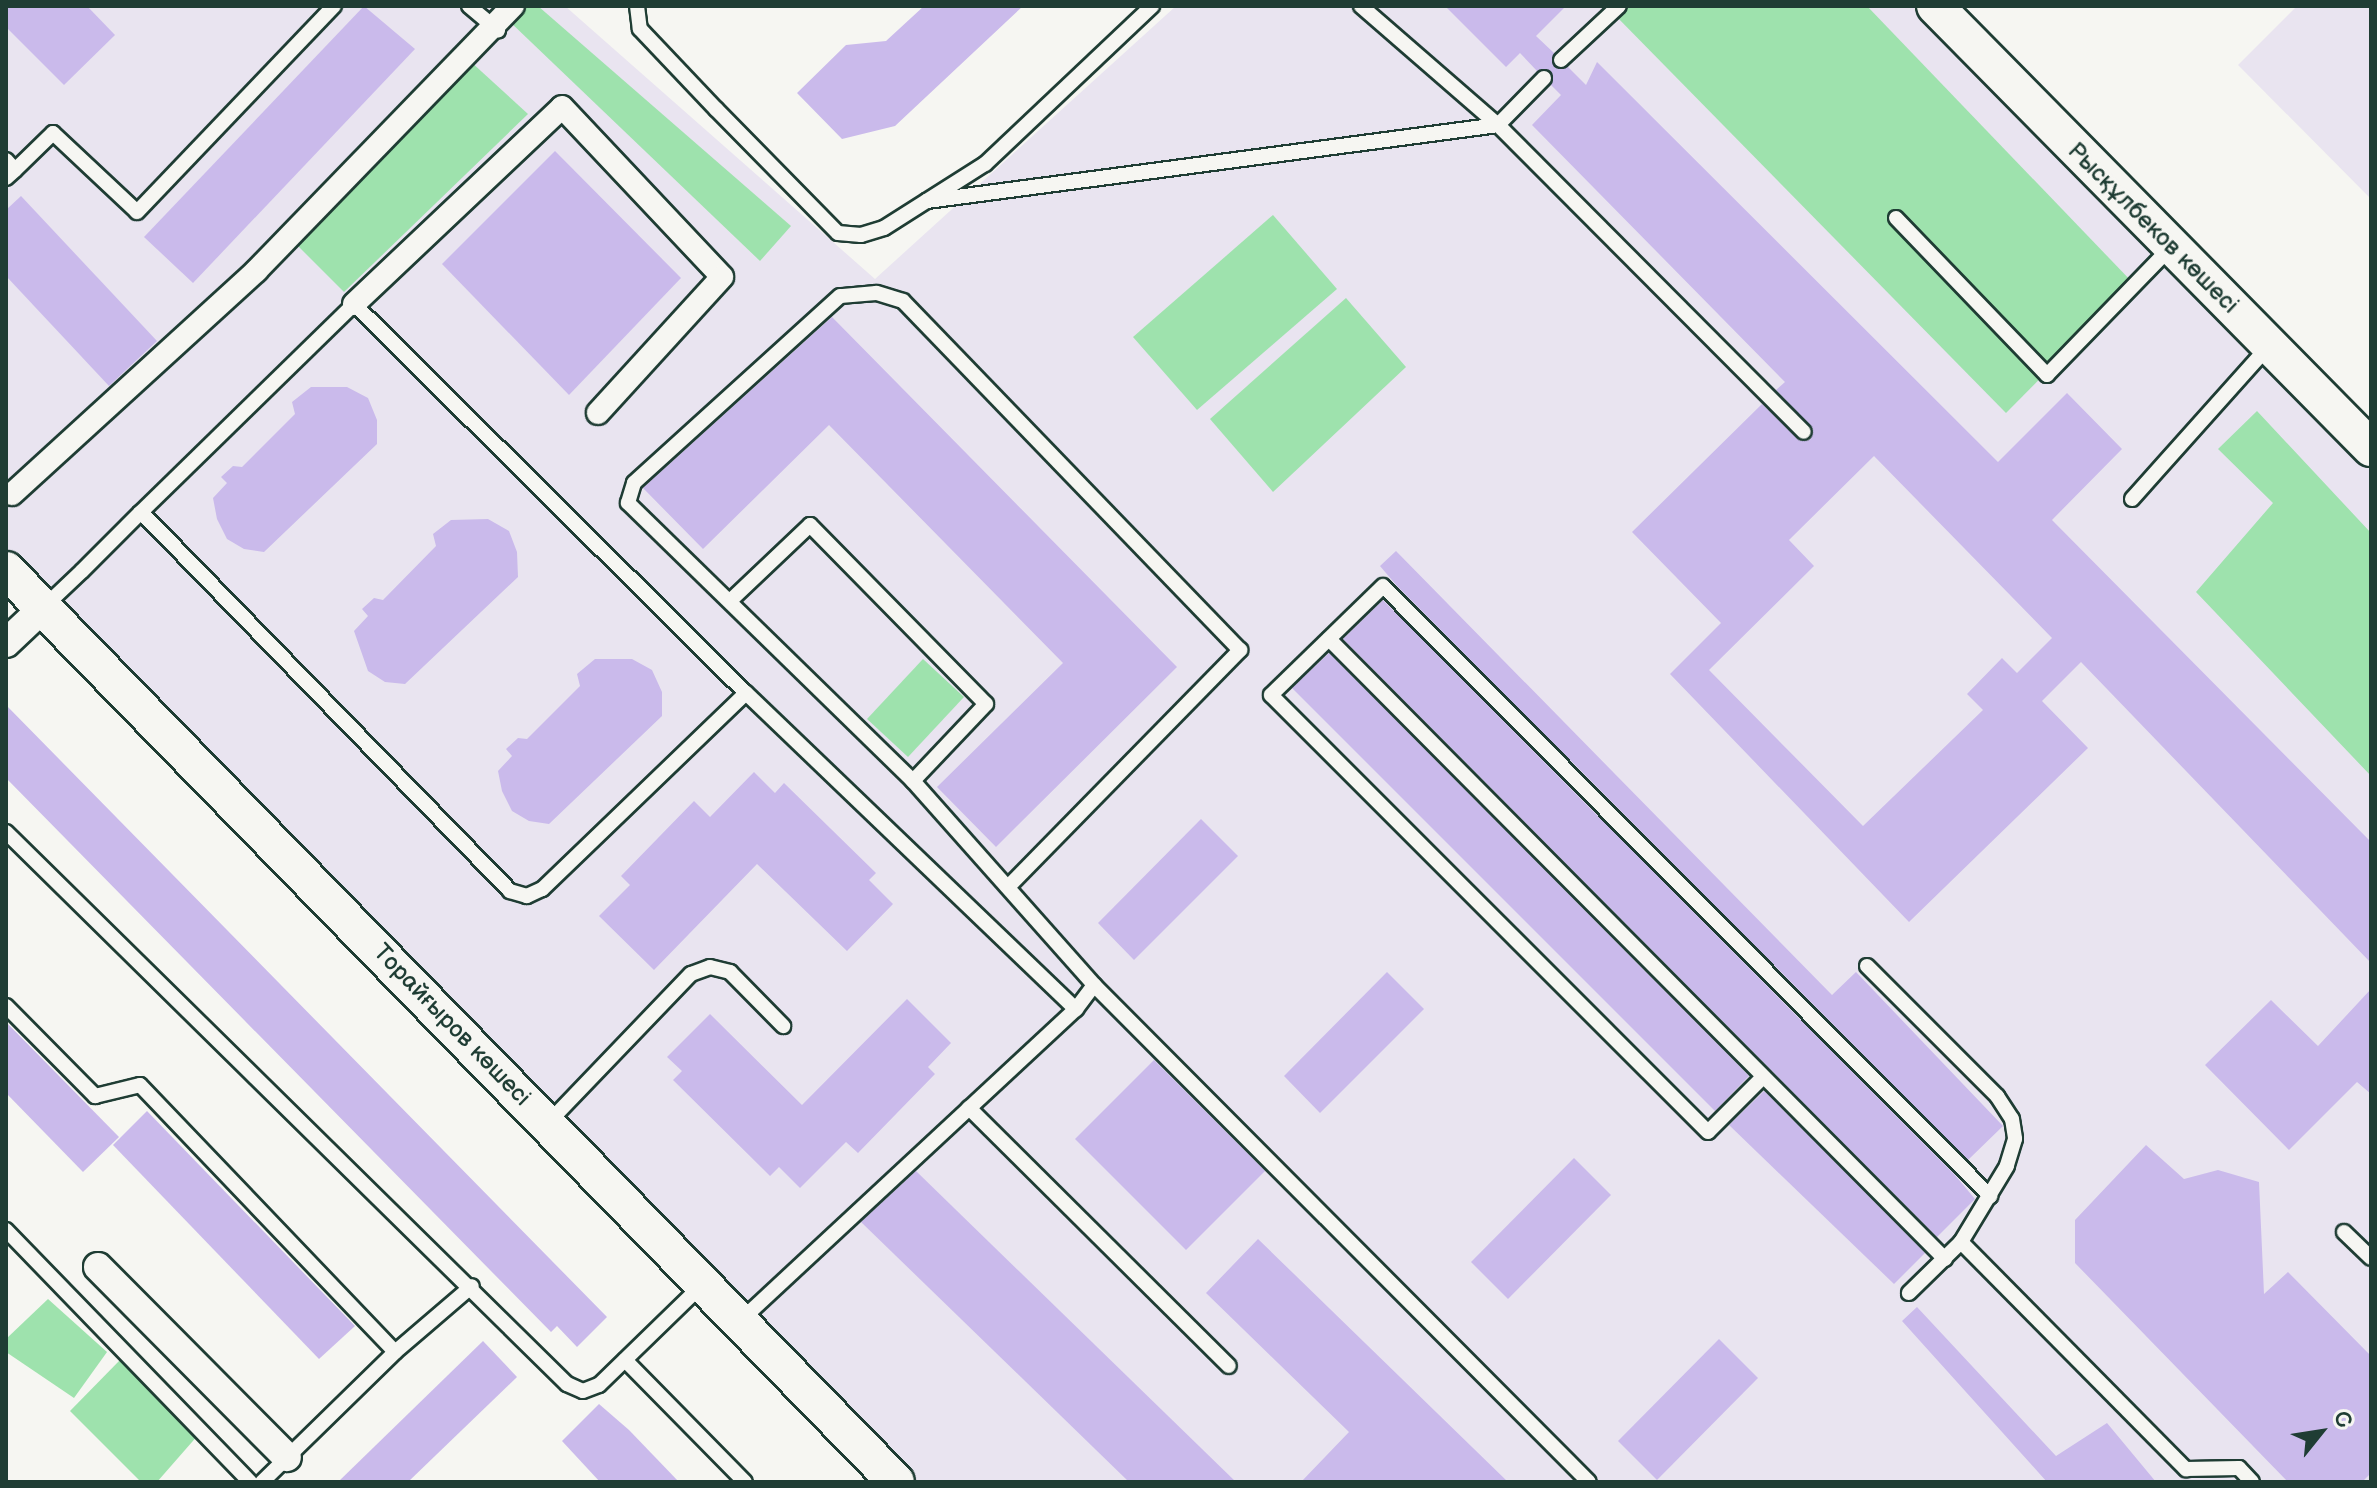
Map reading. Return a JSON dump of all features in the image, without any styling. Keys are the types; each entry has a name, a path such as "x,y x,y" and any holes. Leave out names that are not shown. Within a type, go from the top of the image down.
{"street":[{"path":"12,494 256,271 496,28 513,6"},
{"name":"Рысқұлбеков көшесі","path":"1935,6 2371,448"},
{"path":"354,304 562,107 722,277 598,413"},
{"name":"Торайғыров көшесі","path":"6,570 896,1482"},
{"path":"6,643 43,608"},
{"path":"98,1267 287,1457"}],"lane":[{"path":"9,169 53,133 137,212 334,6"},
{"path":"469,6 496,28"},
{"path":"637,6 640,29 838,233 861,235 884,228 985,164 1152,6"},
{"path":"1361,6 1498,125 1804,432"},
{"path":"1561,60 1619,6"},
{"path":"922,202 1498,125 1544,78"},
{"path":"1896,218 2047,375 2171,247"},
{"path":"1008,887 1240,650 903,301 858,293 826,305 629,491 631,507 731,600 913,781 1094,985 1589,1482"},
{"path":"43,608 354,304 746,693 1076,1009"},
{"path":"2132,499 2269,346"},
{"path":"141,512 510,891 527,896 542,889 746,693"},
{"path":"731,600 810,525 986,704 913,781"},
{"path":"1762,1078 1708,1132 1271,695 1383,586 1990,1196"},
{"path":"1329,639 1945,1259"},
{"path":"6,832 472,1286 567,1384 583,1391 599,1385 703,1284"},
{"path":"1867,966 1997,1096 2012,1119 2015,1139 2007,1166 1961,1242 1909,1293"},
{"path":"547,1124 691,974 710,967 730,972 783,1026"},
{"path":"740,1321 1076,1009 1094,985"},
{"path":"6,1006 95,1096 140,1085 395,1352"},
{"path":"969,1108 1229,1366"},
{"path":"6,1230 250,1482"},
{"path":"2344,1232 2371,1258"},
{"path":"1961,1242 2186,1469 2239,1468 2252,1482"},
{"path":"262,1482 395,1352 472,1286"},
{"path":"625,1360 745,1482"}],"shaded area":[{"path":"6,6 565,6 875,279 1176,6 1935,6 2371,448 2371,1482 896,1482 6,570"},
{"path":"2297,6 2371,6 2371,199 2238,65"}],"green space":[{"path":"523,6 538,6 791,226 760,261 508,20"},
{"path":"1619,6 1867,6 2134,284 2006,413 1612,12"},
{"path":"470,61 528,114 344,292 298,246"},
{"path":"1273,215 1337,289 1197,410 1133,337"},
{"path":"1346,298 1406,367 1273,492 1210,419"},
{"path":"2257,411 2371,533 2371,776 2196,592 2273,503 2218,449"},
{"path":"923,659 964,697 908,757 867,719"},
{"path":"48,1299 107,1352 74,1398 6,1352 6,1339"},
{"path":"120,1360 199,1434 157,1482 141,1482 70,1411"}],"building":[{"path":"6,6 87,6 115,35 64,85 6,27"},
{"path":"364,6 415,49 193,283 144,237"},
{"path":"924,6 1023,6 895,126 842,139 797,93 846,45 886,41"},
{"path":"1445,6 1566,6 1536,36 1554,53 1554,67 1568,67 1586,85 1597,62 1998,462 2067,393 2122,449 2052,520 2371,842 2371,963 2081,662 2042,701 2088,748 1909,922 1670,674 1721,623 1632,532 1762,404 1801,441 1810,440 1813,429 1776,390 1785,382 1532,125 1561,95 1551,85 1551,71 1537,71 1520,53 1506,67","holes":["1874,456 2052,638 2017,673 2002,658 1967,694 1983,710 1863,826 1709,670 1814,566 1789,540"]},
{"path":"555,151 681,278 569,395 442,264"},
{"path":"21,196 157,341 109,386 6,276 6,210"},
{"path":"832,317 1177,667 996,847 937,787 1063,663 829,425 703,549 643,488"},
{"path":"311,387 347,387 368,398 377,420 377,444 264,552 244,549 227,539 217,519 213,498 227,483 221,477 233,466 242,467 295,414 292,402"},
{"path":"488,519 509,531 517,552 518,577 405,684 385,682 368,671 354,631 368,616 362,609 374,598 383,600 436,546 433,534 451,520"},
{"path":"1396,551 1832,995 1856,972 2003,1126 1968,1160 1397,586 1380,566"},
{"path":"1383,600 1954,1174 1975,1199 1937,1237 1343,639"},
{"path":"1329,653 1749,1076 1715,1111 1292,688"},
{"path":"595,659 632,659 652,670 662,692 662,716 549,824 529,821 512,811 502,791 498,771 512,756 506,749 518,738 527,739 580,686 577,674"},
{"path":"6,705 607,1317 577,1347 557,1326 551,1332 6,778"},
{"path":"754,772 775,793 784,783 876,873 869,880 893,904 847,951 757,864 654,970 599,916 630,885 621,876 694,801 710,817"},
{"path":"1201,819 1238,856 1134,960 1098,923"},
{"path":"1387,972 1424,1009 1320,1113 1284,1076"},
{"path":"2371,989 2371,1094 2357,1082 2289,1150 2205,1065 2271,1000 2318,1046"},
{"path":"907,999 951,1043 928,1067 935,1074 858,1153 846,1142 800,1188 779,1167 770,1176 673,1080 682,1071 667,1057 710,1014 802,1105"},
{"path":"6,1022 119,1137 83,1172 6,1093"},
{"path":"1154,1060 1265,1171 1186,1250 1075,1139"},
{"path":"1764,1091 1925,1253 1894,1284 1729,1125"},
{"path":"147,1111 355,1326 319,1359 113,1145"},
{"path":"2146,1145 2184,1179 2218,1170 2259,1182 2264,1294 2288,1272 2371,1356 2371,1473 2362,1482 2288,1482 2075,1263 2075,1220"},
{"path":"1574,1158 1611,1195 1508,1299 1471,1262"},
{"path":"916,1171 1236,1482 1129,1482 861,1222"},
{"path":"1258,1239 1508,1482 1301,1482 1349,1432 1206,1293"},
{"path":"1917,1307 2056,1456 2107,1423 2156,1482 2047,1482 1902,1321"},
{"path":"1719,1339 1758,1378 1657,1480 1618,1441"},
{"path":"483,1341 517,1377 408,1482 338,1482"},
{"path":"599,1404 679,1482 600,1482 562,1441"}]}
